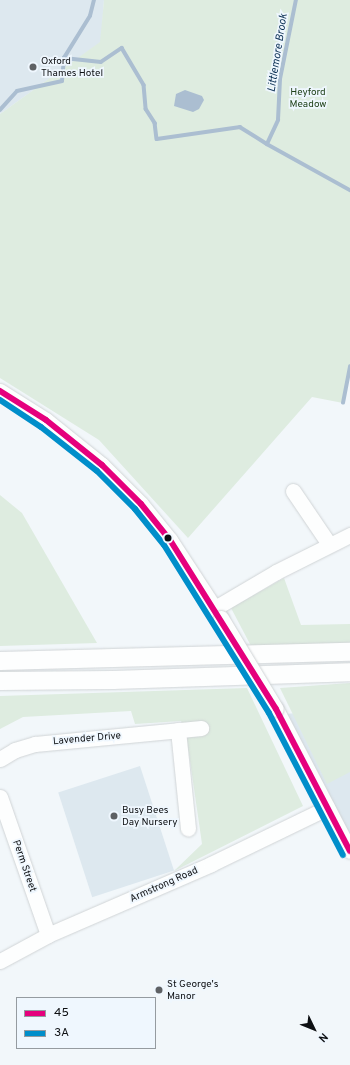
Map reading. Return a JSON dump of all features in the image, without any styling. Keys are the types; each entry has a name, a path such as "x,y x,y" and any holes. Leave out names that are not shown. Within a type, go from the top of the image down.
{"main road":[{"path":"0,661 350,652"},
{"path":"0,681 350,672"}],"street":[{"path":"0,391 46,420 108,470 141,504 170,540 218,613 276,709 350,850"},
{"path":"293,491 329,544"},
{"path":"218,613 329,544 350,535"},
{"name":"Lavender Drive","path":"0,759 15,750 35,744 201,728"},
{"path":"178,730 188,828"},
{"name":"Perm Street","path":"0,797 6,833 48,935"},
{"name":"Armstrong Road","path":"0,962 48,935 211,864 327,808"}],"shaded area":[{"name":"Oxford Thames Hotel","path":"0,0 104,0 101,42 0,114"},
{"path":"350,708 350,834 338,816 286,714"},
{"path":"140,766 174,871 92,897 58,793"}],"green space":[{"name":"Heyford Meadow","path":"104,0 350,0 350,372 343,403 312,397 188,538 99,440 0,378 0,114 100,42"},
{"path":"0,495 22,513 97,643 0,646"},
{"path":"284,578 301,625 350,624 350,643 251,646 231,608"},
{"path":"350,683 350,772 327,784 280,688"},
{"path":"247,688 303,806 174,871 202,844 189,754 181,721 135,724 131,711 23,717 0,729 0,696"}],"water":[{"path":"185,90 202,96 204,100 199,109 193,112 174,106 176,94"}],"waterway":[{"path":"64,58 90,16 94,0"},
{"name":"Littlemore Brook","path":"0,110 17,91 62,81 64,58 101,62 122,48 144,85 146,109 155,123 157,139 240,127 267,144 278,120 280,79 296,0"},
{"path":"267,144 350,190"},
{"path":"343,403 350,367"}],"transit line":[{"name":"45","path":"0,391 46,420 102,465 141,504 170,540 276,709 350,851"},
{"name":"3A","path":"0,400 41,427 97,471 135,509 164,545 269,713 343,855"}],"place":[{"name":"Oxford Thames Hotel","path":"33,67"},
{"name":"Busy Bees Day Nursery","path":"114,816"},
{"name":"St George's Manor","path":"159,990"}]}
